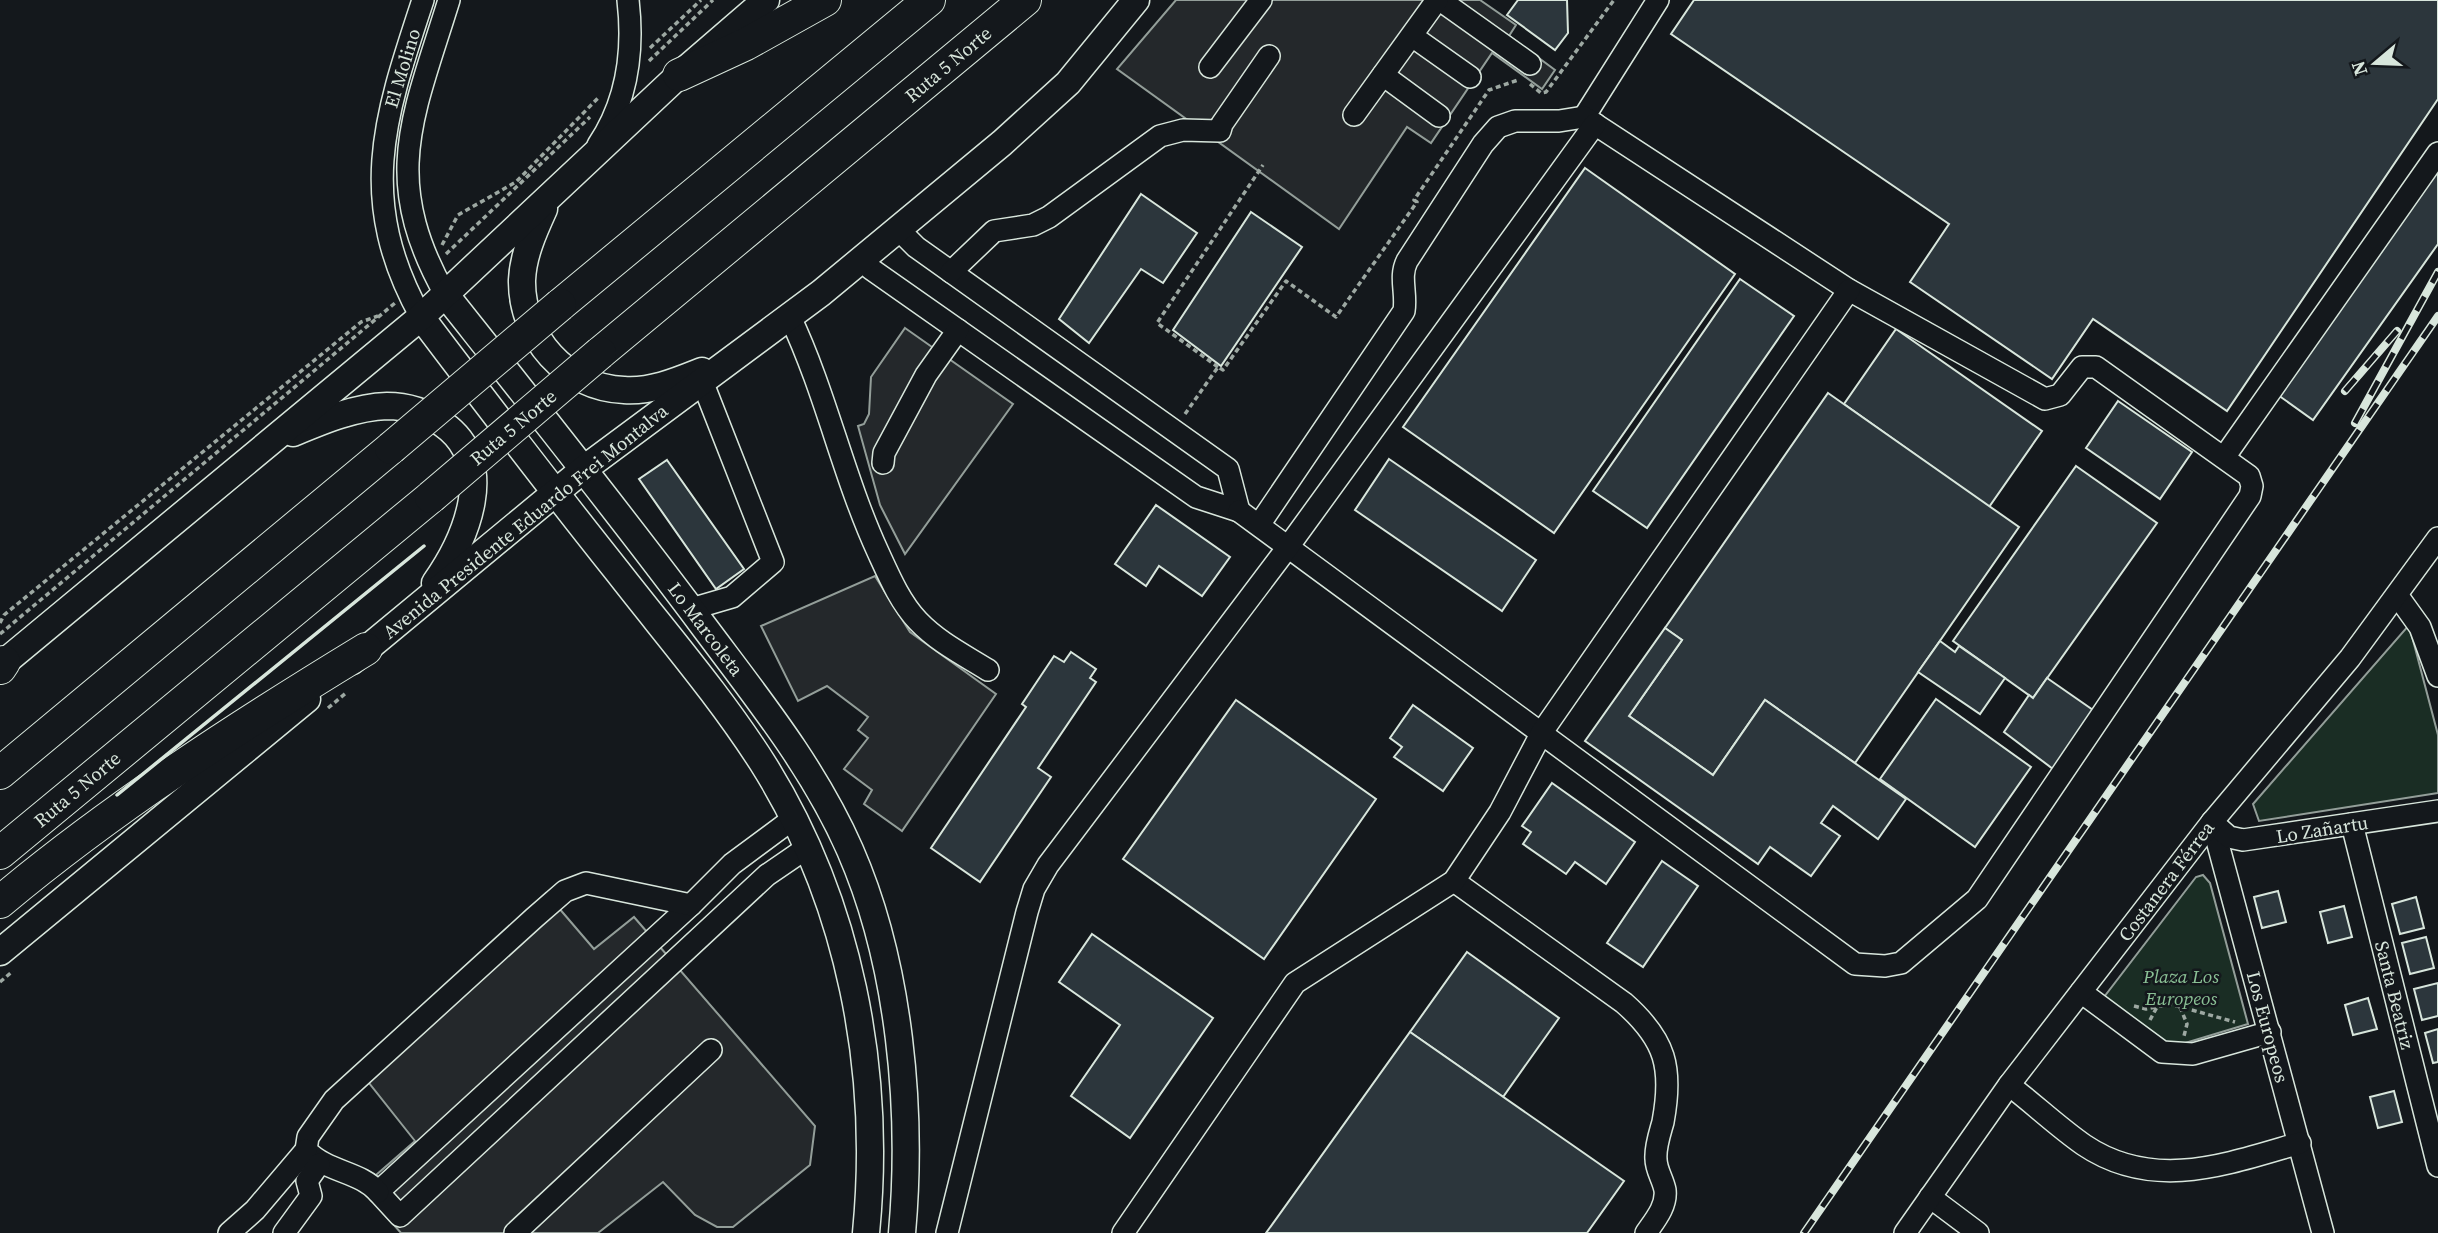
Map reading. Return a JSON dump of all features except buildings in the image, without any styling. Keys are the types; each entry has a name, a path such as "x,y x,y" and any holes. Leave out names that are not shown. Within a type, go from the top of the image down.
{"highway":[{"path":"679,75 746,44 825,0"},
{"path":"0,773 929,0"},
{"name":"Ruta 5 Norte","path":"0,853 1025,0"},
{"path":"0,902 100,825 278,703 366,649"}],"main road":[{"path":"1,657 272,441 421,317 679,75 766,0"},
{"name":"Avenida Presidente Eduardo Frei Montalva","path":"0,953 584,469 790,317 865,257 1052,99 1081,69 1136,0"},
{"path":"549,197 524,263 523,296 535,334 561,366 591,384 641,390 684,378 734,358"},
{"name":"Lo Marcoleta","path":"445,294 584,469 798,754 850,851 866,897 890,988 903,1083 906,1165 902,1233"},
{"name":"Lo Marcoleta","path":"421,317 737,725 794,818 808,847 837,930 857,1002 871,1127 866,1233"},
{"path":"272,441 345,415 384,406 407,408 429,415 458,437 472,468 472,505 456,548 420,605"}],"street":[{"name":"El Molino","path":"383,136 391,101 423,0"},
{"name":"El Molino","path":"426,74 449,0"},
{"path":"589,158 611,123 626,77 631,42 628,0"},
{"path":"1210,67 1261,0"},
{"path":"1354,115 1439,0 1530,64"},
{"path":"947,1233 1034,889 1048,865 1288,547 1589,120 1658,0"},
{"path":"1412,36 1470,77"},
{"path":"951,272 994,231 1033,225 1049,216 1160,136 1183,130 1220,131 1222,124 1269,56"},
{"name":"Lo Marcoleta","path":"426,74 412,122 407,168 412,219 431,270 445,294"},
{"path":"1383,75 1439,116"},
{"path":"865,257 872,270 1196,497 1239,511 1259,525 1856,964 1885,966 1901,963 1977,899 2250,496 2252,486 2249,476 2225,456 2096,367 2082,367 2060,395 2045,399 1850,290 1589,120 1515,121 1498,127 1483,144 1407,261 1402,272 1406,299 1404,311 1259,525"},
{"name":"Lo Marcoleta","path":"383,136 381,190 389,233 407,293 421,317"},
{"path":"2225,456 2438,153"},
{"path":"898,229 916,247 1228,469 1239,511"},
{"path":"1123,1233 1295,983 1454,881 1500,812 1542,732 1850,290"},
{"path":"790,317 806,354 867,528 894,588 917,621 988,670"},
{"path":"883,463 884,453 926,375 958,330"},
{"path":"691,609 732,597 772,566 773,562 702,381"},
{"name":"Costanera Férrea","path":"1905,1233 2009,1085 2211,822 2321,693 2438,538"},
{"path":"2397,595 2424,634 2438,676"},
{"name":"Lo Zañartu","path":"2211,822 2221,832 2238,840 2438,811"},
{"path":"378,1192 597,993 732,864 794,818"},
{"name":"Los Europeos","path":"2211,822 2323,1233"},
{"name":"Santa Beatriz","path":"2352,824 2438,1166"},
{"path":"312,1157 370,1183 400,1216 767,875 808,847"},
{"path":"1454,881 1624,1003 1647,1023 1660,1046 1668,1070 1668,1093 1655,1157 1664,1196 1657,1217 1646,1233"},
{"path":"284,1233 311,1196 307,1181 312,1157 308,1137 334,1100 565,891 586,883 691,905"},
{"path":"2081,992 2162,1052 2193,1054 2270,1032"},
{"path":"597,993 618,1015"},
{"path":"515,1233 711,1050"},
{"path":"522,1062 542,1084"},
{"path":"2009,1085 2083,1144 2112,1160 2143,1170 2199,1170 2300,1143"},
{"path":"450,1126 470,1151"},
{"path":"229,1233 312,1157"},
{"path":"1930,1197 1978,1233"}],"path":[{"path":"626,77 701,0"},
{"path":"431,270 458,215 529,171 550,144 713,0"},
{"path":"1263,165 1157,323 1223,370 1286,281 1336,317 1417,202 1414,200 1489,90 1522,78 1541,93 1546,92 1615,0"},
{"path":"431,270 595,112"},
{"path":"0,622 4,615 361,322 380,315 1,657"},
{"path":"1174,430 1218,367"},
{"path":"2133,1006 2146,1009 2170,1003 2270,1032"},
{"path":"2174,1044 2183,1037 2186,1024 2179,1006"},
{"path":"2149,1023 2157,1007"}],"green space":[{"path":"2409,625 2438,735 2438,793 2259,821 2253,804"},
{"name":"Plaza Los Europeos","path":"2203,875 2210,883 2248,1024 2172,1047 2101,1001 2196,877"}],"shaded area":[{"path":"1176,0 1480,0 1516,25 1509,36 1555,70 1542,89 1492,53 1431,143 1407,127 1339,229 1117,69"},
{"path":"905,328 1013,404 905,554 880,505 858,426 864,424 869,414 871,377"},
{"path":"875,576 910,632 996,694 902,831 864,804 872,790 844,769 868,738 858,730 868,717 827,686 798,701 761,626"},
{"path":"546,893 594,949 634,917 815,1126 810,1165 733,1227 717,1227 695,1215 663,1182 598,1233 401,1233 361,1188 415,1141 358,1069"}],"railway":[{"path":"2355,423 2438,272"},
{"path":"1804,1233 2438,316"},
{"path":"2345,391 2397,331"}],"wall":[{"path":"117,795 424,546"}]}
